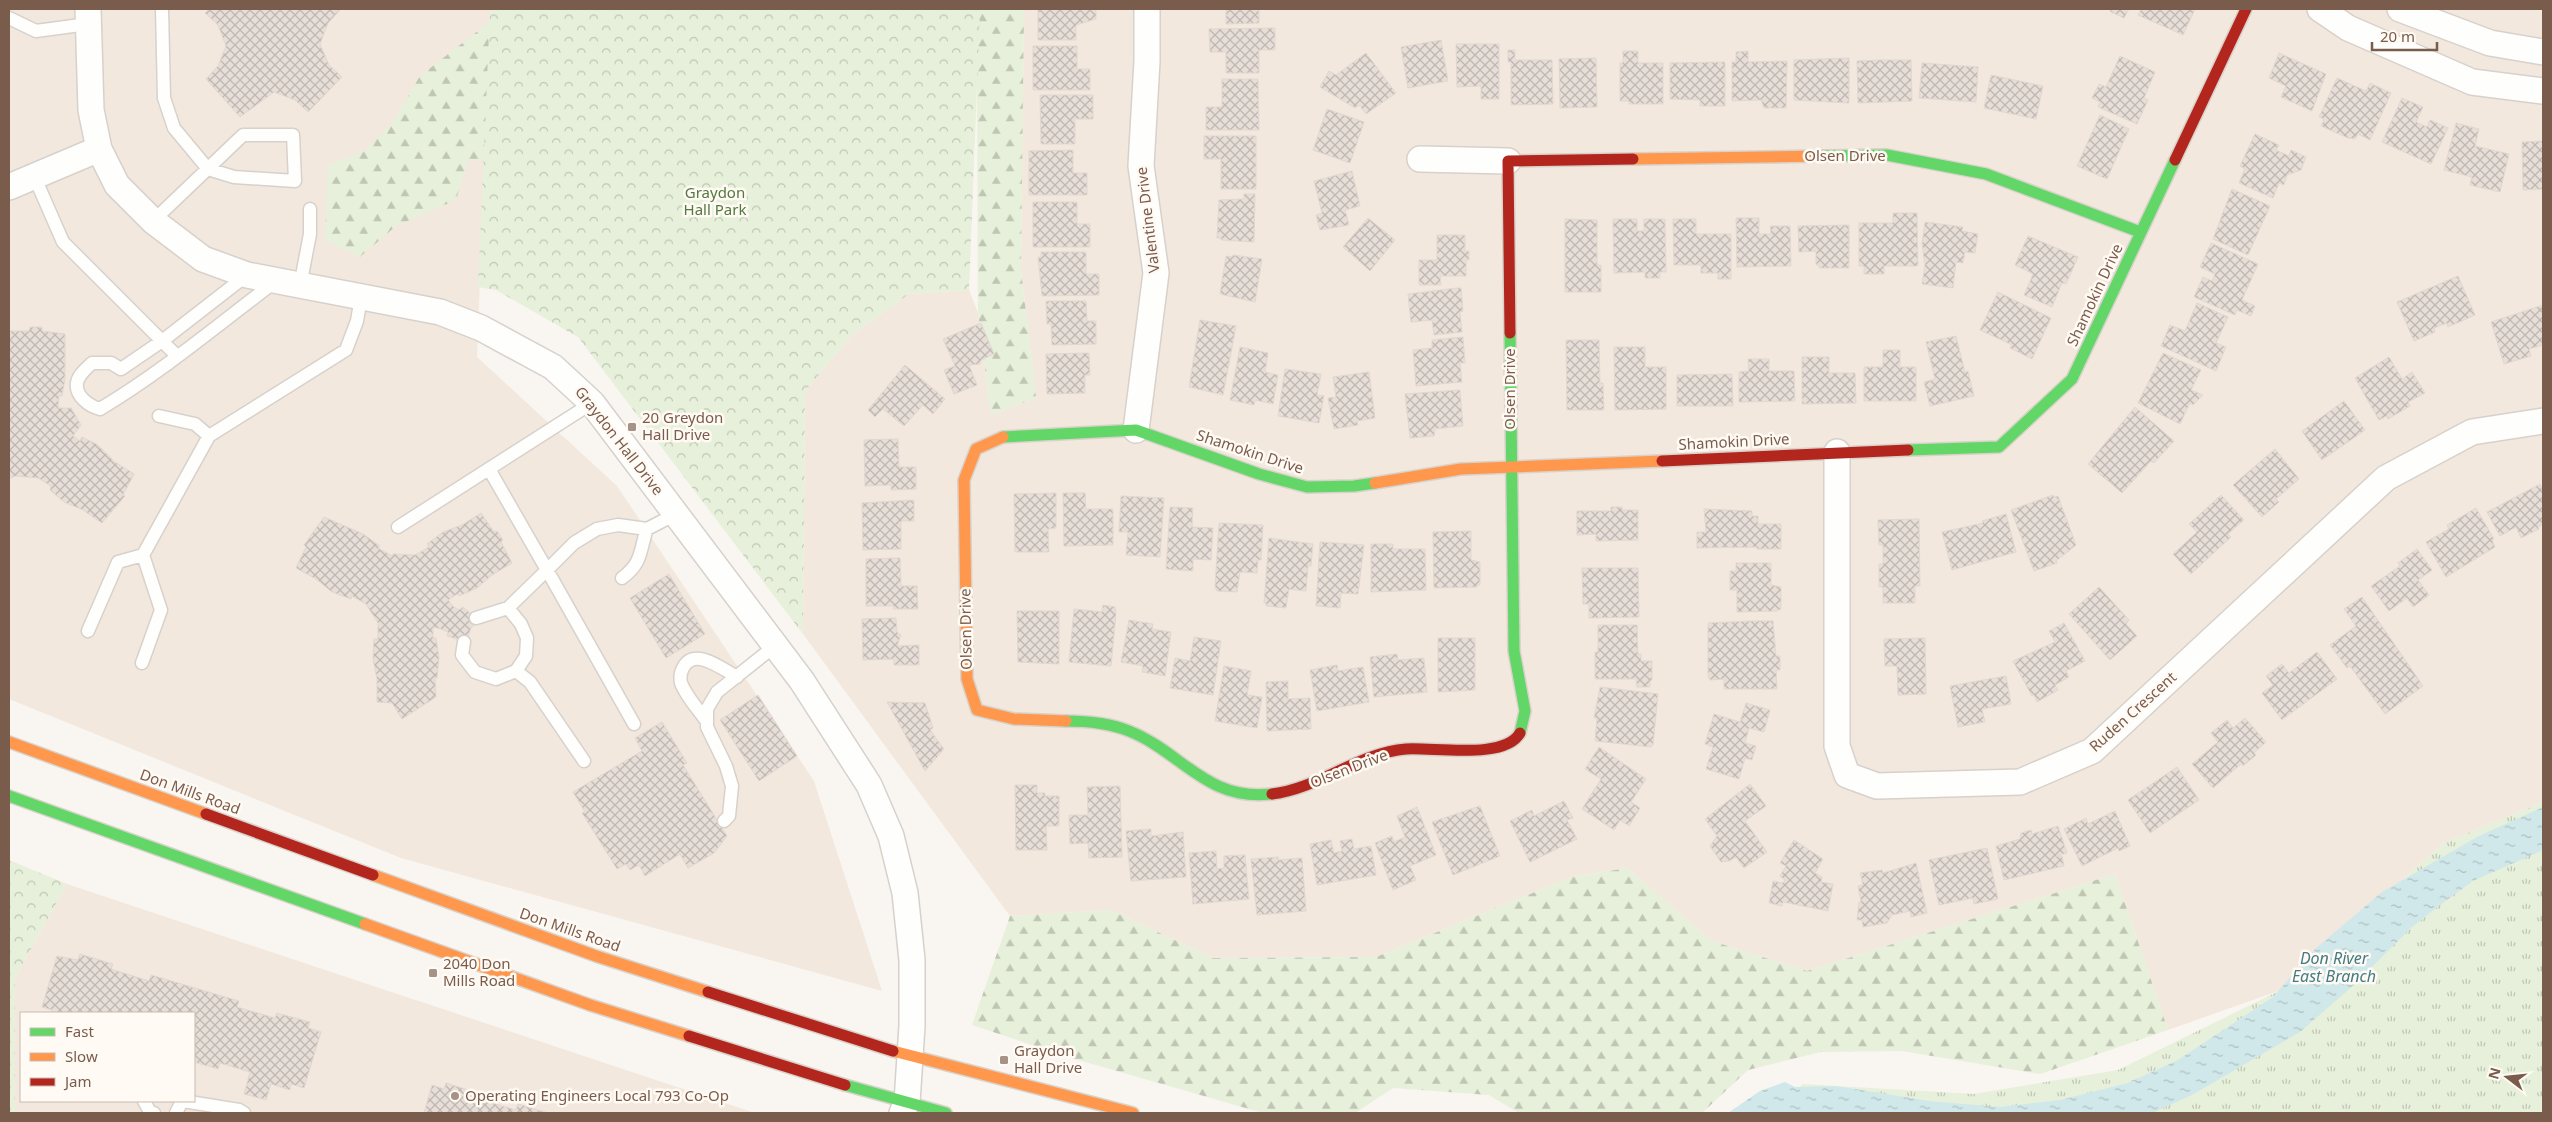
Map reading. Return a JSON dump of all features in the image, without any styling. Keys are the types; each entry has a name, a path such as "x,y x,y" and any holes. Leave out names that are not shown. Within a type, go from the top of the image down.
{"street":[{"name":"Valentine Drive","path":"1136,430 1156,273 1141,166 1147,61 1147,9"},
{"name":"Shamokin Drive","path":"976,449 999,437 1136,430 1259,474 1307,487 1354,486 1460,469 1837,452 1999,447 2072,379 2246,9"},
{"path":"2320,9 2348,28 2472,82 2543,91"},
{"path":"2400,9 2490,43 2543,52"},
{"name":"Graydon Hall Drive","path":"88,16 91,110 99,149 117,185 153,221 203,259 247,275 440,312 481,328 553,368 592,403 776,645 802,681 869,785 891,836 905,893 912,960 907,1110"},
{"path":"9,187 99,149"},
{"name":"Olsen Drive","path":"1420,159 1508,161 1887,155 1986,174 2140,232"},
{"name":"Olsen Drive","path":"976,449 964,480 967,679 977,710 996,718 1095,720 1131,732 1162,751 1188,771 1217,787 1244,794 1270,796 1312,784 1382,753 1417,747 1490,748 1505,745 1518,737 1524,722 1524,704 1515,664 1510,468 1508,161"},
{"name":"Ruden Crescent","path":"1837,452 1837,746 1847,775 1876,786 2020,782 2092,752 2386,478 2472,432 2543,421"},
{"name":"Don Mills Road","path":"9,742 596,956 910,1057 1132,1113"},
{"path":"9,796 590,1005 867,1092 907,1110 946,1113"}],"lane":[{"path":"153,221 208,169 243,135 293,135 294,181 234,176 208,169 174,128 164,98 162,9"},
{"path":"9,18 36,31 88,16"},
{"path":"34,178 64,242 176,356"},
{"path":"300,286 310,234 310,210"},
{"path":"122,369 162,341 247,275"},
{"path":"133,387 122,369 110,363 92,364 81,374 77,384 83,399 93,407 100,408 133,387 176,356 276,281"},
{"path":"88,631 118,562 143,555 209,436 346,350 356,322 361,297"},
{"path":"398,527 592,403"},
{"path":"159,416 195,424 209,436"},
{"path":"489,469 634,724"},
{"path":"476,618 508,608 574,542 597,529 618,526 647,529 676,514"},
{"path":"622,578 634,568 641,557 647,529"},
{"path":"142,663 161,610 143,555"},
{"path":"464,642 462,655 475,672 496,679 516,671 526,656 527,638 521,624 508,608"},
{"path":"705,719 711,700 776,645"},
{"path":"724,821 729,816 732,802 731,781 705,719 681,682 680,673 685,663 694,658 706,660 736,677"},
{"path":"516,671 530,682 584,761"},
{"path":"145,1102 150,1112 154,1113"},
{"path":"188,1102 239,1110 244,1113"}],"shaded area":[{"path":"9,9 490,9 477,357 617,486 814,781 882,991 401,858 9,699"},
{"path":"1024,9 2543,9 2543,802 2442,844 2281,990 2168,1030 2115,874 1807,971 1712,941 1627,868 1572,877 1376,957 1213,958 1111,910 1010,916 803,634 805,391 853,334 909,294 969,290 978,313 991,415 1036,398 1021,270"},
{"path":"67,884 755,1113 15,1113 15,978"}],"green space":[{"name":"Graydon Hall Park","path":"490,9 980,9 969,290 909,294 853,334 805,391 803,634 578,337 496,290 478,287"},
{"path":"506,9 527,151 468,161 456,200 396,226 360,257 325,240 328,165 365,151 392,123 420,76"},
{"path":"905,9 1024,9 1021,270 1036,398 991,415 978,313 977,85 933,74"},
{"path":"2543,802 2543,1113 1784,1113 1802,1084 1974,1094 2118,1070 2281,990 2442,844"},
{"path":"9,860 67,884 15,978 15,1113 9,1113"},
{"path":"1627,868 1712,941 1807,971 2115,874 2168,1030 2040,1074 1902,1051 1821,1052 1748,1070 1702,1113 1519,1113 1489,1095 1393,1088 1355,1113 1263,1113 1068,1057 972,1025 1010,916 1111,910 1213,958 1376,957 1572,877"}],"water":[{"name":"Don River East Branch","path":"2543,807 2543,850 2473,881 2440,905 2411,928 2355,984 2300,1032 2192,1095 2152,1113 1728,1113 1760,1091 1785,1082 1795,1087 1836,1086 1929,1101 2000,1107 2060,1100 2128,1083 2178,1060 2273,997 2315,949 2382,892 2477,837"}],"building":[{"path":"209,9 339,9 328,23 320,44 329,65 342,77 308,112 295,100 274,92 240,117 206,79 218,66 226,46 218,25 205,13"},
{"path":"1038,9 1096,9 1096,19 1076,25 1076,40 1038,40"},
{"path":"1226,9 1259,9 1259,23 1226,24"},
{"path":"2109,9 2129,9 2124,18 2111,12"},
{"path":"2141,9 2195,9 2183,35 2138,15"},
{"path":"1275,28 1275,50 1259,50 1259,73 1226,73 1226,52 1210,52 1209,29"},
{"path":"1441,40 1448,81 1408,88 1401,47"},
{"path":"1456,44 1499,44 1499,99 1481,99 1481,86 1457,87"},
{"path":"1033,46 1077,46 1077,69 1090,69 1090,90 1033,90"},
{"path":"1508,50 1515,50 1515,60 1552,60 1553,104 1511,105 1511,62 1508,62"},
{"path":"1623,51 1638,51 1638,63 1663,63 1663,104 1629,104 1629,101 1620,101 1620,63 1623,63"},
{"path":"1748,51 1748,62 1787,61 1786,108 1764,108 1761,100 1732,101 1732,62 1736,62 1736,52"},
{"path":"1366,53 1396,93 1366,114 1359,105 1355,108 1320,87 1329,71 1336,75"},
{"path":"2279,53 2326,74 2312,111 2281,97 2286,86 2269,78"},
{"path":"2120,56 2155,72 2144,98 2148,100 2137,124 2098,107 2100,102 2092,98 2099,84 2106,87"},
{"path":"1596,58 1597,107 1560,108 1559,59"},
{"path":"1849,58 1849,103 1794,100 1794,60"},
{"path":"1911,60 1912,101 1858,103 1857,61"},
{"path":"1725,62 1725,106 1700,106 1700,100 1670,99 1670,63"},
{"path":"1922,63 1978,67 1976,102 1919,98"},
{"path":"1991,75 2043,86 2036,119 1984,108"},
{"path":"2337,78 2366,91 2370,83 2391,93 2370,140 2358,134 2355,139 2348,138 2321,126 2324,119 2319,117"},
{"path":"1222,79 1258,79 1259,130 1206,130 1206,107 1222,107"},
{"path":"1040,95 1093,95 1093,119 1075,119 1075,144 1041,144"},
{"path":"2402,98 2423,107 2416,122 2427,127 2430,120 2448,128 2431,164 2382,142"},
{"path":"1327,109 1364,122 1350,163 1313,150"},
{"path":"2100,115 2129,129 2107,179 2077,166"},
{"path":"2456,123 2479,129 2475,146 2509,154 2500,192 2470,185 2472,177 2444,170"},
{"path":"2255,134 2279,145 2276,150 2289,156 2291,150 2306,157 2301,170 2287,175 2284,185 2279,183 2273,198 2239,183 2245,169 2240,166"},
{"path":"1204,136 1256,136 1256,189 1221,189 1221,159 1204,159"},
{"path":"2543,141 2543,189 2523,190 2522,142"},
{"path":"1073,150 1073,173 1087,173 1087,195 1029,195 1029,151"},
{"path":"1352,171 1360,206 1345,210 1349,225 1320,230 1316,215 1322,213 1314,181"},
{"path":"2232,189 2270,206 2248,255 2213,239"},
{"path":"1244,194 1255,194 1254,242 1221,240 1221,238 1217,238 1219,200 1244,199"},
{"path":"1033,202 1077,202 1077,224 1090,224 1090,247 1033,247"},
{"path":"1893,213 1917,213 1918,266 1884,266 1884,274 1864,274 1864,266 1859,266 1859,223 1893,223"},
{"path":"1368,218 1395,240 1370,271 1343,247"},
{"path":"1736,218 1759,218 1759,234 1771,234 1770,226 1790,226 1791,266 1737,267"},
{"path":"1565,219 1597,220 1597,265 1601,265 1601,292 1565,292"},
{"path":"1613,219 1637,219 1637,231 1644,231 1644,219 1665,219 1666,272 1660,272 1660,278 1645,278 1645,272 1614,273"},
{"path":"1673,219 1696,219 1696,234 1731,234 1731,279 1718,279 1718,273 1701,273 1701,265 1674,265"},
{"path":"1925,222 1963,227 1962,231 1978,234 1975,253 1965,252 1963,263 1956,262 1953,288 1922,284 1925,265 1922,244"},
{"path":"1849,225 1849,268 1819,268 1819,265 1816,265 1816,251 1799,252 1798,226"},
{"path":"1437,235 1465,235 1465,251 1469,251 1469,260 1466,260 1466,276 1440,276 1441,285 1419,285 1419,260 1437,260"},
{"path":"2028,236 2078,257 2066,284 2062,283 2052,307 2024,295 2033,274 2015,265"},
{"path":"2211,243 2258,264 2242,300 2255,306 2251,316 2237,310 2235,315 2194,297 2203,277 2212,281 2215,274 2200,267"},
{"path":"1041,252 1086,252 1086,274 1099,274 1099,295 1042,296 1038,257 1041,257"},
{"path":"1233,255 1262,259 1255,302 1220,294 1226,256 1232,257"},
{"path":"2458,276 2475,315 2448,327 2447,323 2434,328 2435,332 2414,341 2397,302"},
{"path":"1461,288 1463,311 1460,312 1462,332 1434,335 1432,320 1411,322 1408,294"},
{"path":"1998,292 2051,318 2032,359 2010,348 2012,345 1980,330"},
{"path":"1046,301 1086,301 1087,321 1096,321 1096,344 1052,345 1051,324 1047,324"},
{"path":"2197,303 2228,317 2216,343 2226,347 2216,371 2161,346 2170,325 2185,331"},
{"path":"2543,305 2543,345 2529,349 2531,356 2504,364 2491,322"},
{"path":"1200,320 1236,326 1223,395 1189,387"},
{"path":"981,323 994,354 981,360 980,364 969,365 977,385 954,394 944,370 955,366 943,339"},
{"path":"30,327 42,327 42,331 65,334 65,379 62,396 59,396 58,408 71,408 81,425 73,436 80,441 82,437 98,445 115,462 134,474 123,495 125,496 102,523 83,510 64,502 50,490 51,486 38,478 15,476 9,479 9,331 29,331"},
{"path":"1956,336 1965,372 1968,371 1974,396 1930,406 1924,382 1935,379 1926,342"},
{"path":"1463,337 1465,363 1460,363 1462,382 1416,386 1413,350 1432,348 1432,340"},
{"path":"1566,340 1599,340 1600,383 1603,383 1604,410 1567,410"},
{"path":"1240,347 1268,353 1265,372 1278,375 1273,404 1255,400 1254,405 1230,400"},
{"path":"1614,347 1645,347 1645,367 1666,367 1666,409 1615,410"},
{"path":"1883,350 1900,350 1900,367 1916,367 1916,401 1864,401 1864,367 1883,367"},
{"path":"1089,353 1090,375 1085,375 1085,393 1047,394 1046,354"},
{"path":"2163,353 2201,370 2191,390 2203,395 2193,405 2190,403 2180,424 2138,403"},
{"path":"1802,357 1829,357 1829,373 1855,373 1856,403 1802,404"},
{"path":"2389,357 2402,379 2412,372 2425,393 2408,402 2410,406 2388,419 2387,416 2379,420 2355,378"},
{"path":"1748,359 1769,359 1769,371 1794,371 1795,401 1739,402 1739,372 1749,371"},
{"path":"905,365 945,399 933,414 923,405 904,426 883,409 875,417 868,410"},
{"path":"1285,369 1321,374 1317,395 1324,396 1319,423 1278,416"},
{"path":"1369,372 1375,418 1357,421 1358,425 1334,429 1328,398 1336,397 1333,377"},
{"path":"1732,374 1733,406 1677,406 1677,375"},
{"path":"1460,390 1463,426 1435,429 1434,436 1410,438 1405,394"},
{"path":"2344,401 2365,430 2322,460 2302,431"},
{"path":"2135,407 2174,441 2154,463 2151,461 2122,493 2088,464"},
{"path":"898,439 899,467 916,467 916,489 891,490 891,485 865,486 864,440"},
{"path":"2275,449 2299,479 2276,499 2279,502 2262,517 2233,485"},
{"path":"2540,484 2543,491 2543,524 2538,527 2539,529 2521,538 2516,527 2500,536 2487,512"},
{"path":"1056,493 1056,528 1048,529 1049,552 1015,552 1014,494"},
{"path":"1063,493 1085,493 1086,509 1113,509 1113,545 1064,546"},
{"path":"2053,495 2054,497 2058,496 2076,545 2056,561 2057,563 2034,571 2011,510"},
{"path":"2221,495 2244,520 2228,534 2231,537 2191,574 2173,554 2197,532 2189,524"},
{"path":"1121,496 1164,498 1160,557 1126,555 1128,532 1119,532"},
{"path":"914,500 914,521 901,521 901,549 863,550 862,503"},
{"path":"1170,507 1193,508 1192,527 1213,528 1211,560 1193,559 1193,571 1166,569"},
{"path":"1611,507 1622,507 1622,510 1638,510 1638,540 1596,541 1596,534 1577,535 1577,511 1611,511"},
{"path":"2476,508 2494,539 2492,540 2495,547 2446,577 2426,542 2449,529 2447,525"},
{"path":"1704,509 1752,511 1752,516 1758,516 1758,524 1781,524 1781,549 1757,549 1757,547 1697,548 1697,532 1706,532"},
{"path":"481,513 494,532 497,531 503,540 501,542 512,563 492,575 477,588 459,596 457,594 448,600 459,610 463,607 478,620 471,628 466,642 447,636 448,632 433,627 433,638 436,638 439,658 437,678 435,678 436,697 402,719 392,703 377,702 377,679 373,659 374,639 378,639 378,623 366,604 352,596 351,599 332,592 316,579 296,568 306,547 304,545 324,517 363,534 380,546 378,548 392,556 393,554 415,555 429,547 427,544 443,532 462,525"},
{"path":"2006,514 2016,552 1952,570 1942,532 1983,523 1982,521"},
{"path":"1919,519 1920,586 1915,586 1915,603 1883,603 1883,587 1879,587 1879,564 1883,564 1883,545 1879,545 1878,520"},
{"path":"1219,523 1263,525 1261,560 1258,560 1257,573 1240,572 1237,592 1217,591 1215,587"},
{"path":"1471,531 1471,560 1480,562 1480,585 1477,585 1477,587 1434,588 1433,532"},
{"path":"1269,538 1313,544 1311,566 1308,566 1306,591 1289,589 1286,608 1266,606 1266,603 1264,603"},
{"path":"1320,542 1364,545 1358,594 1341,593 1340,608 1316,606"},
{"path":"1371,544 1393,544 1393,549 1425,549 1426,590 1371,592"},
{"path":"2417,549 2432,570 2418,580 2429,595 2413,607 2407,598 2389,611 2371,586 2400,566 2398,563"},
{"path":"900,558 901,586 917,586 918,609 893,609 894,606 866,606 866,559"},
{"path":"1736,563 1771,563 1771,585 1781,587 1781,609 1777,611 1737,612 1737,590 1730,590 1730,571 1736,571"},
{"path":"1582,568 1638,568 1639,617 1589,618 1589,604 1583,604"},
{"path":"669,574 705,634 666,658 630,598"},
{"path":"2099,587 2129,620 2126,624 2137,636 2110,660 2069,614"},
{"path":"2362,597 2423,686 2385,714 2350,666 2347,668 2330,645 2356,626 2344,609"},
{"path":"1103,605 1115,607 1116,613 1111,666 1069,662 1074,609 1102,612"},
{"path":"1017,611 1059,611 1059,664 1018,662"},
{"path":"896,618 897,632 901,635 897,646 919,645 919,665 894,665 894,659 863,660 862,619"},
{"path":"1129,620 1153,624 1152,629 1171,632 1165,676 1142,672 1143,666 1121,662"},
{"path":"1773,621 1776,656 1780,656 1780,670 1776,670 1777,689 1724,689 1724,679 1710,680 1708,676 1708,623"},
{"path":"2064,623 2085,661 2066,671 2069,677 2055,685 2058,690 2037,702 2013,661 2055,642 2049,631"},
{"path":"1598,625 1637,625 1638,654 1641,654 1641,661 1652,661 1650,687 1637,687 1636,679 1595,679"},
{"path":"1194,637 1221,641 1213,695 1170,688 1175,658 1190,661"},
{"path":"1438,638 1475,638 1475,690 1438,692"},
{"path":"1925,638 1926,694 1898,695 1897,666 1885,666 1884,639"},
{"path":"2317,652 2337,679 2282,720 2262,693 2273,685 2266,676 2282,664 2289,673"},
{"path":"1397,654 1398,660 1424,658 1427,692 1374,697 1370,657"},
{"path":"1337,665 1338,671 1363,667 1369,702 1317,711 1310,670"},
{"path":"1224,666 1251,671 1247,695 1262,697 1257,728 1215,721"},
{"path":"2006,676 2011,704 1982,709 1985,722 1958,727 1950,686"},
{"path":"1288,681 1288,699 1310,698 1311,729 1267,731 1266,682"},
{"path":"1600,687 1658,694 1653,745 1651,747 1595,741 1597,718 1594,718"},
{"path":"758,695 797,756 759,781 720,720"},
{"path":"887,702 925,703 933,728 930,730 944,749 925,771"},
{"path":"1746,703 1770,710 1764,732 1749,728 1745,743 1756,746 1752,760 1745,758 1739,779 1706,769 1713,747 1705,744 1714,714 1740,722"},
{"path":"2245,718 2266,742 2254,753 2256,755 2243,766 2241,764 2213,788 2192,764 2218,742 2211,733 2227,720 2233,728"},
{"path":"662,722 687,763 683,765 727,836 714,853 688,868 680,854 645,876 639,865 630,870 626,864 617,869 582,813 585,812 573,792 642,751 635,738"},
{"path":"1599,747 1646,779 1631,802 1640,808 1629,826 1620,820 1614,830 1582,809 1601,779 1585,769"},
{"path":"2177,767 2199,800 2150,833 2128,800"},
{"path":"1750,784 1766,806 1745,821 1767,852 1744,868 1736,857 1729,861 1721,862 1710,846 1717,836 1705,819"},
{"path":"1015,785 1037,785 1037,793 1045,793 1045,796 1059,796 1059,826 1046,826 1047,850 1016,850"},
{"path":"1120,786 1122,857 1089,858 1088,843 1070,844 1069,815 1088,815 1087,787"},
{"path":"1564,801 1573,818 1567,820 1577,839 1530,862 1510,821 1532,810 1534,816"},
{"path":"1480,806 1500,856 1453,875 1432,822"},
{"path":"1417,807 1436,855 1410,866 1416,880 1393,890 1375,843 1392,836 1394,842 1405,837 1397,816"},
{"path":"2115,811 2130,846 2119,851 2118,848 2082,866 2064,829 2086,818 2088,824"},
{"path":"2058,826 2067,853 2056,856 2062,856 2064,866 2004,880 1996,846 2020,839 2021,833 2031,830 2032,834"},
{"path":"1151,829 1151,836 1183,832 1186,877 1131,881 1126,831"},
{"path":"1352,839 1354,849 1371,846 1376,875 1317,885 1310,844 1331,840 1334,853 1342,851 1340,841"},
{"path":"1794,840 1823,859 1815,873 1822,877 1821,882 1833,884 1828,911 1783,902 1782,906 1769,903 1773,881 1783,883 1785,880 1780,876 1786,866 1780,863"},
{"path":"1987,848 1998,899 1974,904 1973,898 1939,905 1929,860"},
{"path":"1216,851 1217,869 1224,868 1224,856 1245,855 1249,899 1193,904 1189,853"},
{"path":"1278,857 1278,860 1302,858 1306,911 1257,915 1251,859"},
{"path":"1916,863 1927,913 1911,917 1910,911 1892,915 1887,923 1863,927 1862,920 1857,920 1859,902 1861,902 1858,886 1863,885 1860,873 1882,870 1883,873"},
{"path":"80,954 113,964 111,969 149,981 151,975 239,1001 237,1007 275,1018 277,1013 310,1022 308,1028 321,1032 304,1088 291,1084 290,1090 271,1084 266,1100 244,1094 250,1072 220,1063 218,1069 195,1062 195,1012 51,1012 52,1010 42,1007 57,956 78,960"},
{"name":"Operating Engineers Local 793 Co-Op","path":"446,1083 481,1094 479,1099 516,1110 518,1104 548,1113 424,1113 432,1085 444,1089"}],"traffic: fast":[{"path":"1824,156 1887,155 1986,174 2140,232"},
{"path":"1908,450 1999,447 2072,379 2175,160"},
{"path":"1510,333 1514,651 1525,711 1520,733"},
{"path":"1003,437 1136,430 1259,474 1307,487 1354,486 1375,483"},
{"path":"1066,721 1098,723 1121,728 1148,740 1212,783 1230,790 1249,794 1272,794"},
{"path":"9,796 365,924"},
{"path":"845,1085 946,1113"}],"traffic: slow":[{"path":"1633,159 1824,156"},
{"path":"1003,437 976,449 964,480 967,679 977,710 1014,719 1066,721"},
{"path":"1375,483 1461,469 1662,461"},
{"path":"9,742 206,814"},
{"path":"373,875 596,956 708,992"},
{"path":"365,924 590,1005 689,1036"},
{"path":"893,1051 1133,1113"}],"traffic: jam":[{"path":"2175,160 2246,9"},
{"path":"1510,333 1508,161 1633,159"},
{"path":"1662,461 1908,450"},
{"path":"1272,794 1290,791 1355,763 1388,752 1406,749 1468,750 1500,747 1512,741 1520,733"},
{"path":"206,814 373,875"},
{"path":"708,992 893,1051"},
{"path":"689,1036 845,1085"}],"place":[{"name":"20 Greydon Hall Drive","path":"632,427"},
{"name":"2040 Don Mills Road","path":"433,973"},
{"name":"Graydon Hall Drive","path":"1004,1060"},
{"name":"Operating Engineers Local 793 Co-Op","path":"455,1096"}]}
